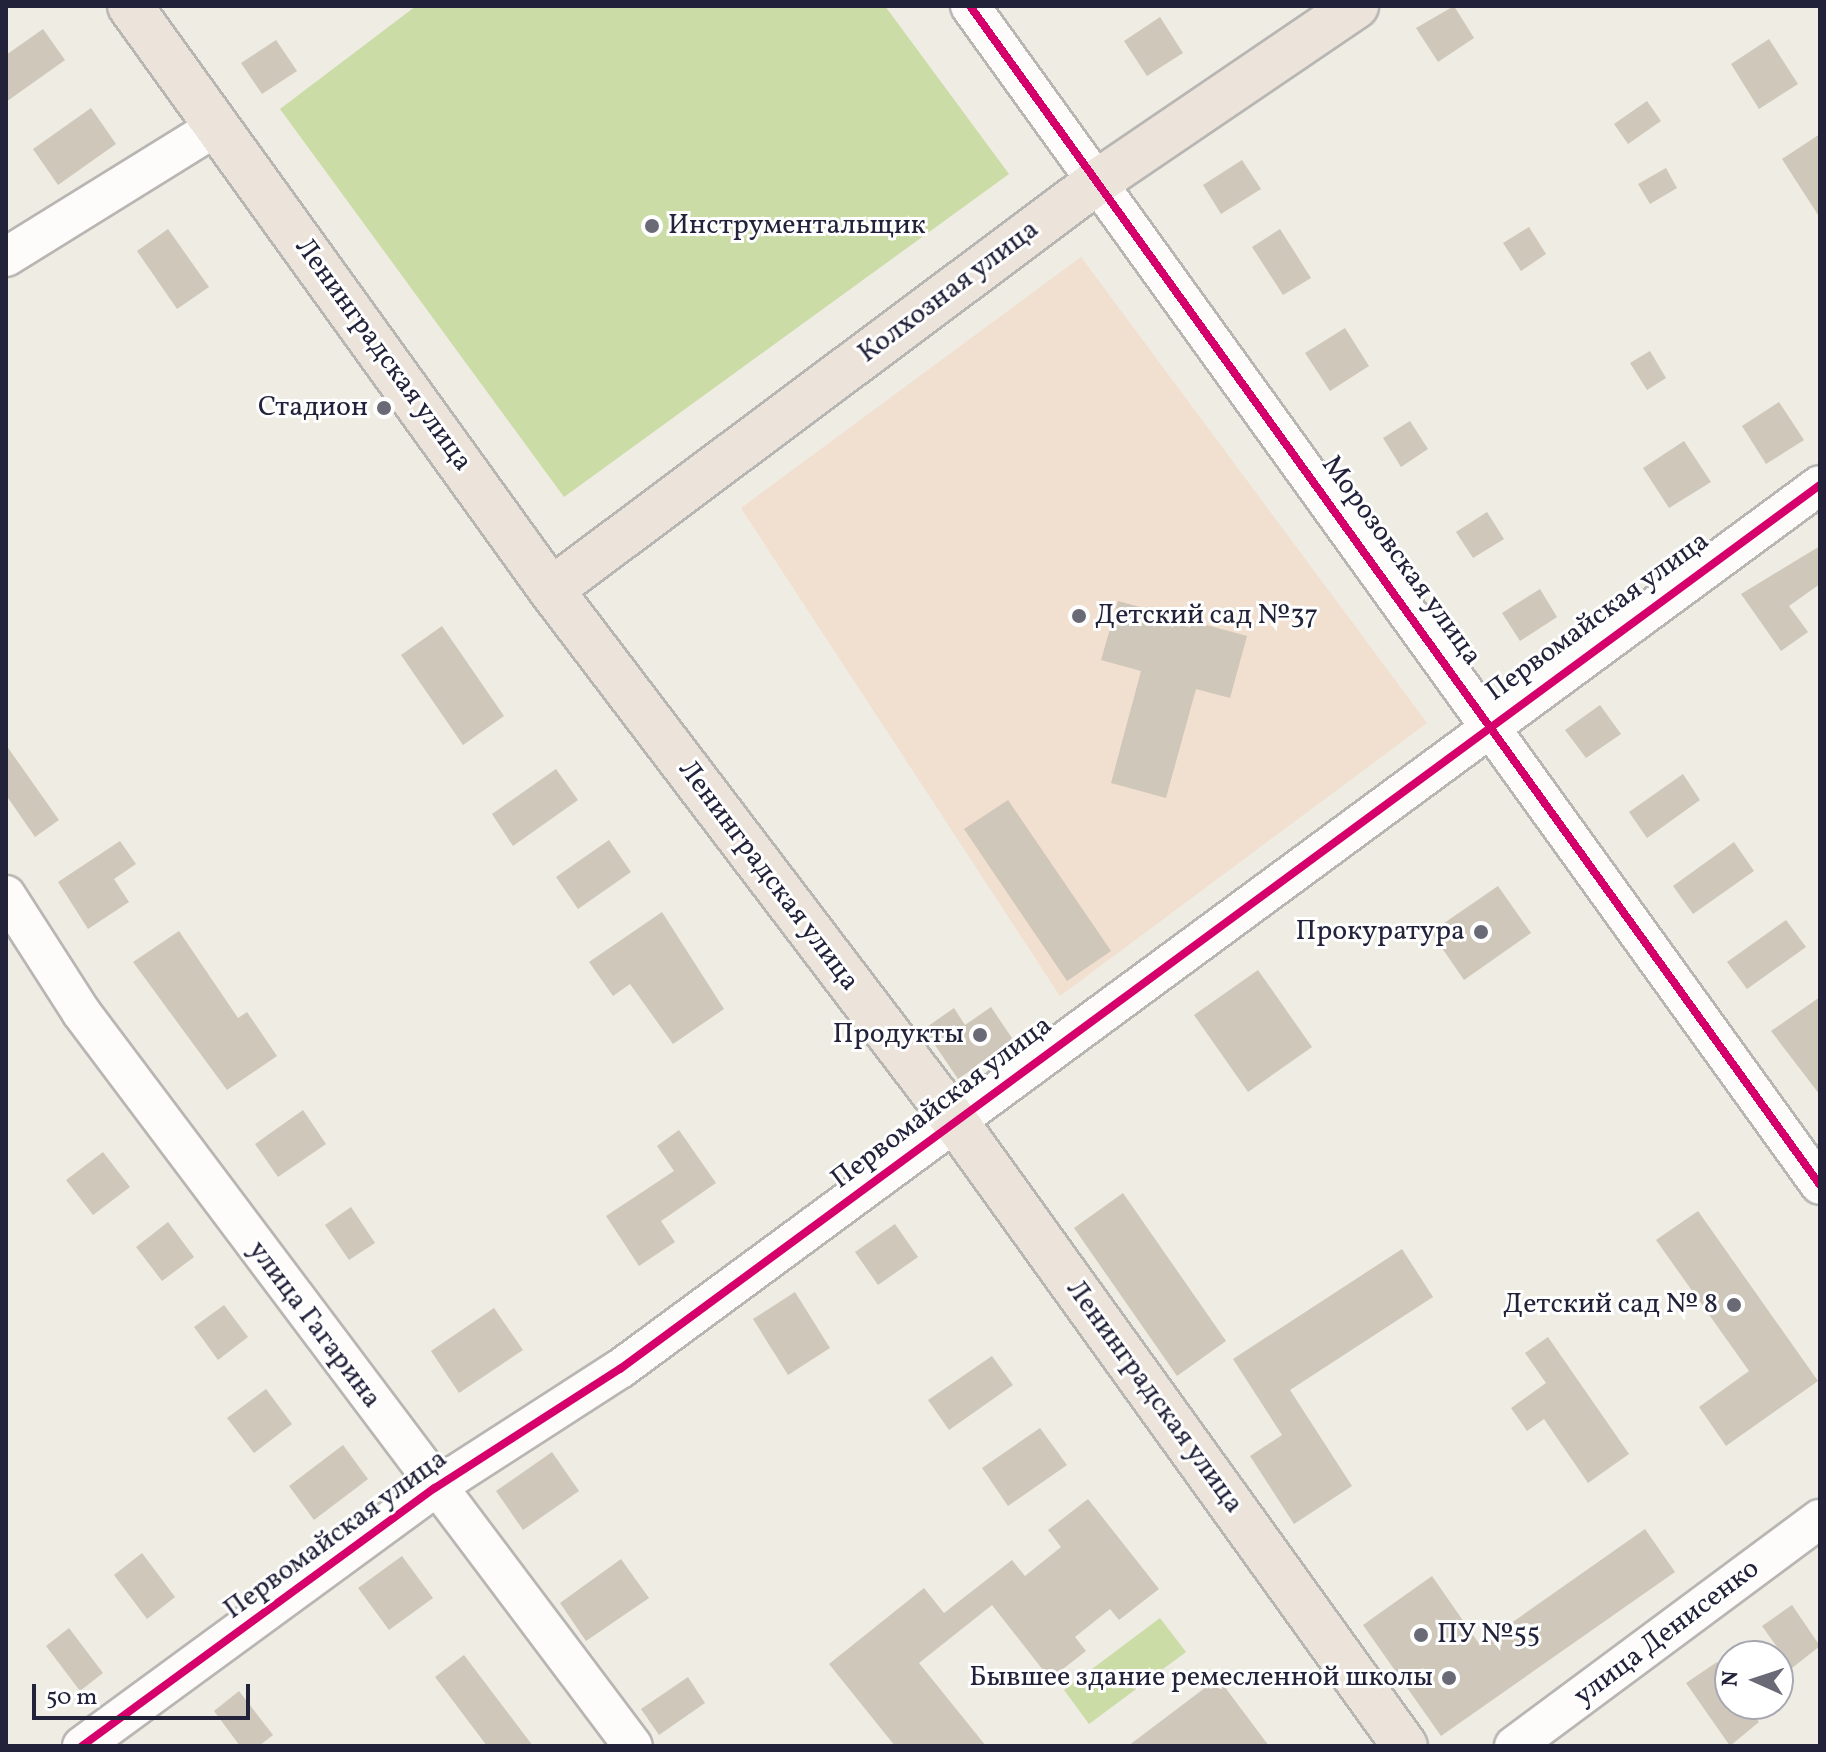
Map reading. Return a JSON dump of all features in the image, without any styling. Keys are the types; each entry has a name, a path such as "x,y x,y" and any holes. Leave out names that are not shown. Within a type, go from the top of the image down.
{"main road":[{"name":"Ленинградская улица","path":"130,6 551,590 955,1121 1405,1746"},
{"name":"Колхозная улица","path":"551,590 1094,184 1356,6"}],"street":[{"name":"Морозовская улица","path":"970,6 1094,184 1491,721 1820,1185"},
{"path":"6,257 217,126"},
{"name":"Первомайская улица","path":"82,1746 435,1488 620,1369 1491,721 1820,485"},
{"name":"улица Гагарина","path":"6,895 81,1012 435,1488 633,1746"},
{"name":"улица Денисенко","path":"1514,1746 1820,1519"}],"shaded area":[{"name":"Детский сад №37","path":"1081,257 1427,723 1060,996 741,508"}],"green space":[{"name":"Инструментальщик","path":"416,6 885,6 1009,174 564,497 280,109"},
{"path":"1160,1618 1186,1652 1089,1724 1064,1690"}],"building":[{"path":"1454,6 1474,38 1438,62 1416,28"},
{"path":"1160,17 1183,53 1147,76 1124,41"},
{"path":"43,29 65,60 6,102 6,55"},
{"path":"1769,39 1798,84 1759,109 1731,64"},
{"path":"276,40 297,71 262,94 241,63"},
{"path":"1647,101 1661,121 1628,144 1614,124"},
{"path":"91,108 116,144 58,185 33,149"},
{"path":"1820,134 1820,218 1782,159"},
{"path":"1242,160 1261,189 1221,214 1203,185"},
{"path":"1666,168 1677,188 1650,204 1638,184"},
{"path":"1529,227 1546,254 1521,271 1503,243"},
{"path":"168,229 209,287 177,309 137,251"},
{"path":"1280,229 1311,278 1283,295 1252,247"},
{"path":"1345,328 1369,366 1330,391 1305,353"},
{"path":"1650,351 1666,378 1647,390 1630,363"},
{"path":"1779,402 1804,440 1766,464 1742,426"},
{"path":"1410,421 1428,449 1401,467 1383,438"},
{"path":"1684,441 1711,482 1669,508 1643,468"},
{"path":"1487,512 1504,539 1473,558 1456,532"},
{"path":"1820,546 1820,584 1789,606 1808,632 1781,651 1741,594"},
{"path":"1540,589 1557,617 1520,641 1502,613"},
{"path":"1118,601 1247,636 1230,698 1196,689 1166,798 1111,783 1141,671 1101,660"},
{"path":"442,626 504,716 463,745 401,655"},
{"path":"1600,705 1621,734 1586,758 1565,730"},
{"path":"6,745 59,820 35,837 6,795"},
{"path":"556,769 578,800 513,846 492,814"},
{"path":"1683,774 1700,800 1647,838 1629,812"},
{"path":"1008,800 1111,951 1067,981 964,829"},
{"path":"609,840 631,872 578,909 556,877"},
{"path":"120,841 136,864 114,879 129,902 88,929 58,882"},
{"path":"1734,842 1754,871 1693,914 1673,886"},
{"name":"Прокуратура","path":"1498,886 1531,933 1464,980 1431,932"},
{"path":"662,912 724,1009 673,1044 630,984 613,996 589,962"},
{"path":"1786,920 1806,947 1747,989 1727,962"},
{"path":"179,931 238,1018 247,1012 277,1056 227,1090 133,962"},
{"path":"1258,970 1312,1047 1248,1092 1194,1015"},
{"path":"1820,997 1820,1095 1771,1031"},
{"path":"991,1007 1014,1041 958,1079 924,1029 954,1008 965,1025"},
{"path":"303,1110 326,1144 278,1177 255,1144"},
{"path":"679,1130 716,1183 661,1221 675,1242 639,1266 606,1216 674,1171 657,1146"},
{"path":"103,1152 130,1187 93,1215 66,1180"},
{"path":"1123,1193 1226,1341 1177,1376 1074,1228"},
{"path":"351,1207 375,1243 349,1260 325,1225"},
{"name":"Детский сад № 8","path":"1698,1211 1818,1381 1726,1446 1699,1407 1749,1371 1656,1240"},
{"path":"168,1222 194,1257 162,1281 136,1247"},
{"path":"895,1224 918,1257 878,1285 855,1252"},
{"path":"1402,1249 1433,1297 1290,1390 1352,1486 1294,1524 1250,1456 1282,1435 1233,1359"},
{"path":"795,1292 830,1348 788,1375 753,1319"},
{"path":"224,1305 248,1337 218,1360 194,1327"},
{"path":"494,1308 523,1350 459,1393 431,1351"},
{"path":"1548,1337 1629,1454 1588,1483 1544,1419 1527,1431 1511,1408 1546,1383 1525,1353"},
{"path":"992,1356 1013,1385 949,1430 928,1400"},
{"path":"266,1389 292,1424 254,1453 227,1418"},
{"path":"1040,1428 1067,1465 1008,1506 982,1468"},
{"path":"343,1445 368,1479 314,1520 289,1486"},
{"path":"552,1452 579,1491 523,1530 496,1491"},
{"path":"1088,1499 1159,1589 1119,1620 1110,1609 1075,1637 1086,1651 1050,1679 992,1605 919,1663 986,1746 895,1746 829,1664 924,1588 944,1613 1012,1560 1025,1576 1061,1547 1048,1530"},
{"name":"ПУ №55","path":"1645,1529 1675,1572 1441,1736 1363,1625 1432,1576 1480,1645"},
{"path":"142,1553 175,1597 147,1619 114,1575"},
{"path":"402,1556 433,1598 389,1630 358,1588"},
{"path":"621,1559 649,1598 586,1641 560,1603"},
{"path":"1792,1605 1820,1646 1794,1666 1794,1640 1772,1640 1762,1626"},
{"path":"69,1628 103,1673 80,1691 46,1646"},
{"path":"464,1655 533,1746 487,1746 435,1677"},
{"path":"1714,1664 1714,1720 1759,1722 1730,1746 1686,1683"},
{"path":"688,1677 705,1703 659,1735 641,1709"},
{"path":"1218,1678 1269,1746 1128,1746"},
{"path":"239,1691 273,1735 259,1746 240,1746 214,1711"}],"cycle path":[{"path":"970,6 1820,1185"},
{"path":"82,1746 435,1488 620,1369 1820,485"}],"place":[{"name":"Инструментальщик","path":"652,226"},
{"name":"Стадион","path":"384,408"},
{"name":"Детский сад №37","path":"1079,616"},
{"name":"Прокуратура","path":"1481,932"},
{"name":"Продукты","path":"980,1035"},
{"name":"Детский сад № 8","path":"1734,1305"},
{"name":"ПУ №55","path":"1421,1635"},
{"name":"Бывшее здание ремесленной школы","path":"1449,1678"}]}
